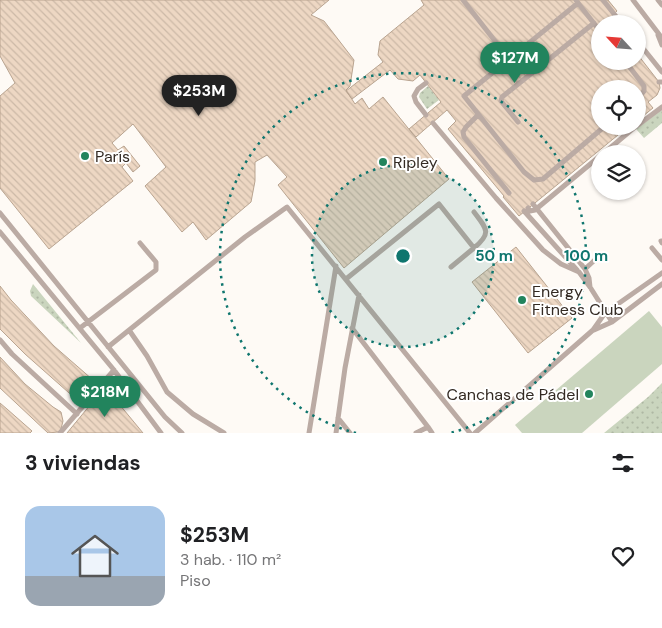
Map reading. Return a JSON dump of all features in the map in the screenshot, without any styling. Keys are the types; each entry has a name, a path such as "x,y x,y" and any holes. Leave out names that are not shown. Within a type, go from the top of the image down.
{"lane":[{"path":"463,0 509,59"},
{"path":"602,0 614,15"},
{"path":"633,0 662,38"},
{"path":"658,0 662,5"},
{"path":"591,19 577,1 464,96 530,178 543,179 594,135"},
{"path":"518,122 501,101 502,97 591,25"},
{"path":"655,28 662,45"},
{"path":"646,52 662,72"},
{"path":"632,70 639,80"},
{"path":"426,83 418,89 414,96 416,102 426,115"},
{"path":"646,119 662,107"},
{"path":"478,115 466,127 463,132 464,137 509,193"},
{"path":"432,122 543,250 561,264 579,272"},
{"path":"613,145 626,135"},
{"path":"591,163 535,210 526,210 579,272 612,322"},
{"path":"346,279 439,204 474,248"},
{"path":"533,204 585,268 590,287"},
{"path":"108,347 285,207 288,207 470,433"},
{"path":"451,267 483,240 486,232 485,226 474,212"},
{"path":"0,213 165,417 182,433"},
{"path":"0,232 114,370 161,433"},
{"path":"80,328 156,270 156,262 140,243"},
{"path":"652,248 662,260"},
{"path":"585,268 598,257"},
{"path":"310,433 336,266"},
{"path":"39,280 48,273"},
{"path":"475,433 594,330 605,313 662,273"},
{"path":"594,330 612,322 662,284"},
{"path":"336,433 359,295"},
{"path":"60,305 69,298"},
{"path":"352,328 432,433"},
{"path":"129,330 147,356 167,392 193,414 224,433"},
{"path":"0,340 12,354 77,414"},
{"path":"60,433 114,370"},
{"path":"338,417 350,433"},
{"path":"416,433 428,427"}],"green space":[{"path":"428,86 439,100 427,109 419,97 420,93"},
{"path":"662,110 662,123 644,138 641,135 646,135 646,122"},
{"path":"33,284 81,343 31,296 30,291"},
{"name":"Canchas de Pádel","path":"649,311 662,327 662,364 582,433 522,433 515,425"},
{"path":"662,383 662,433 604,433 648,397"}],"building":[{"path":"0,0 329,0 311,15 324,21 354,60 350,86 346,90 355,104 362,98 369,109 383,97 449,179 344,268 278,185 287,177 267,155 255,162 255,181 251,202 206,240 193,222 182,232 145,186 166,167 133,124 112,143 118,150 124,146 140,166 133,172 126,163 122,167 133,181 49,249 0,188 0,96 15,83 0,56"},
{"path":"421,0 608,0 617,11 613,15 591,15 591,70 646,70 646,65 659,82 660,88 657,95 648,102 653,108 646,114 646,80 591,80 591,135 618,135 606,145 591,145 591,157 519,216 448,129 456,121 447,110 416,137 409,129 441,102 420,75 413,81 398,79 390,70 352,99 346,91 383,62 378,55 380,41 424,5"},
{"name":"Energy Fitness Club","path":"516,247 572,318 528,353 472,282"},
{"path":"0,286 54,346 93,380 77,400 0,329"},
{"path":"0,357 25,384 61,412 63,421 58,432 48,433 0,388"},
{"path":"105,387 143,433 67,433"},
{"path":"0,403 32,431 30,433 0,433"}],"place":[{"name":"París","path":"85,156"},
{"name":"Ripley","path":"383,162"},
{"name":"Energy Fitness Club","path":"522,300"},
{"name":"Canchas de Pádel","path":"589,394"}]}
